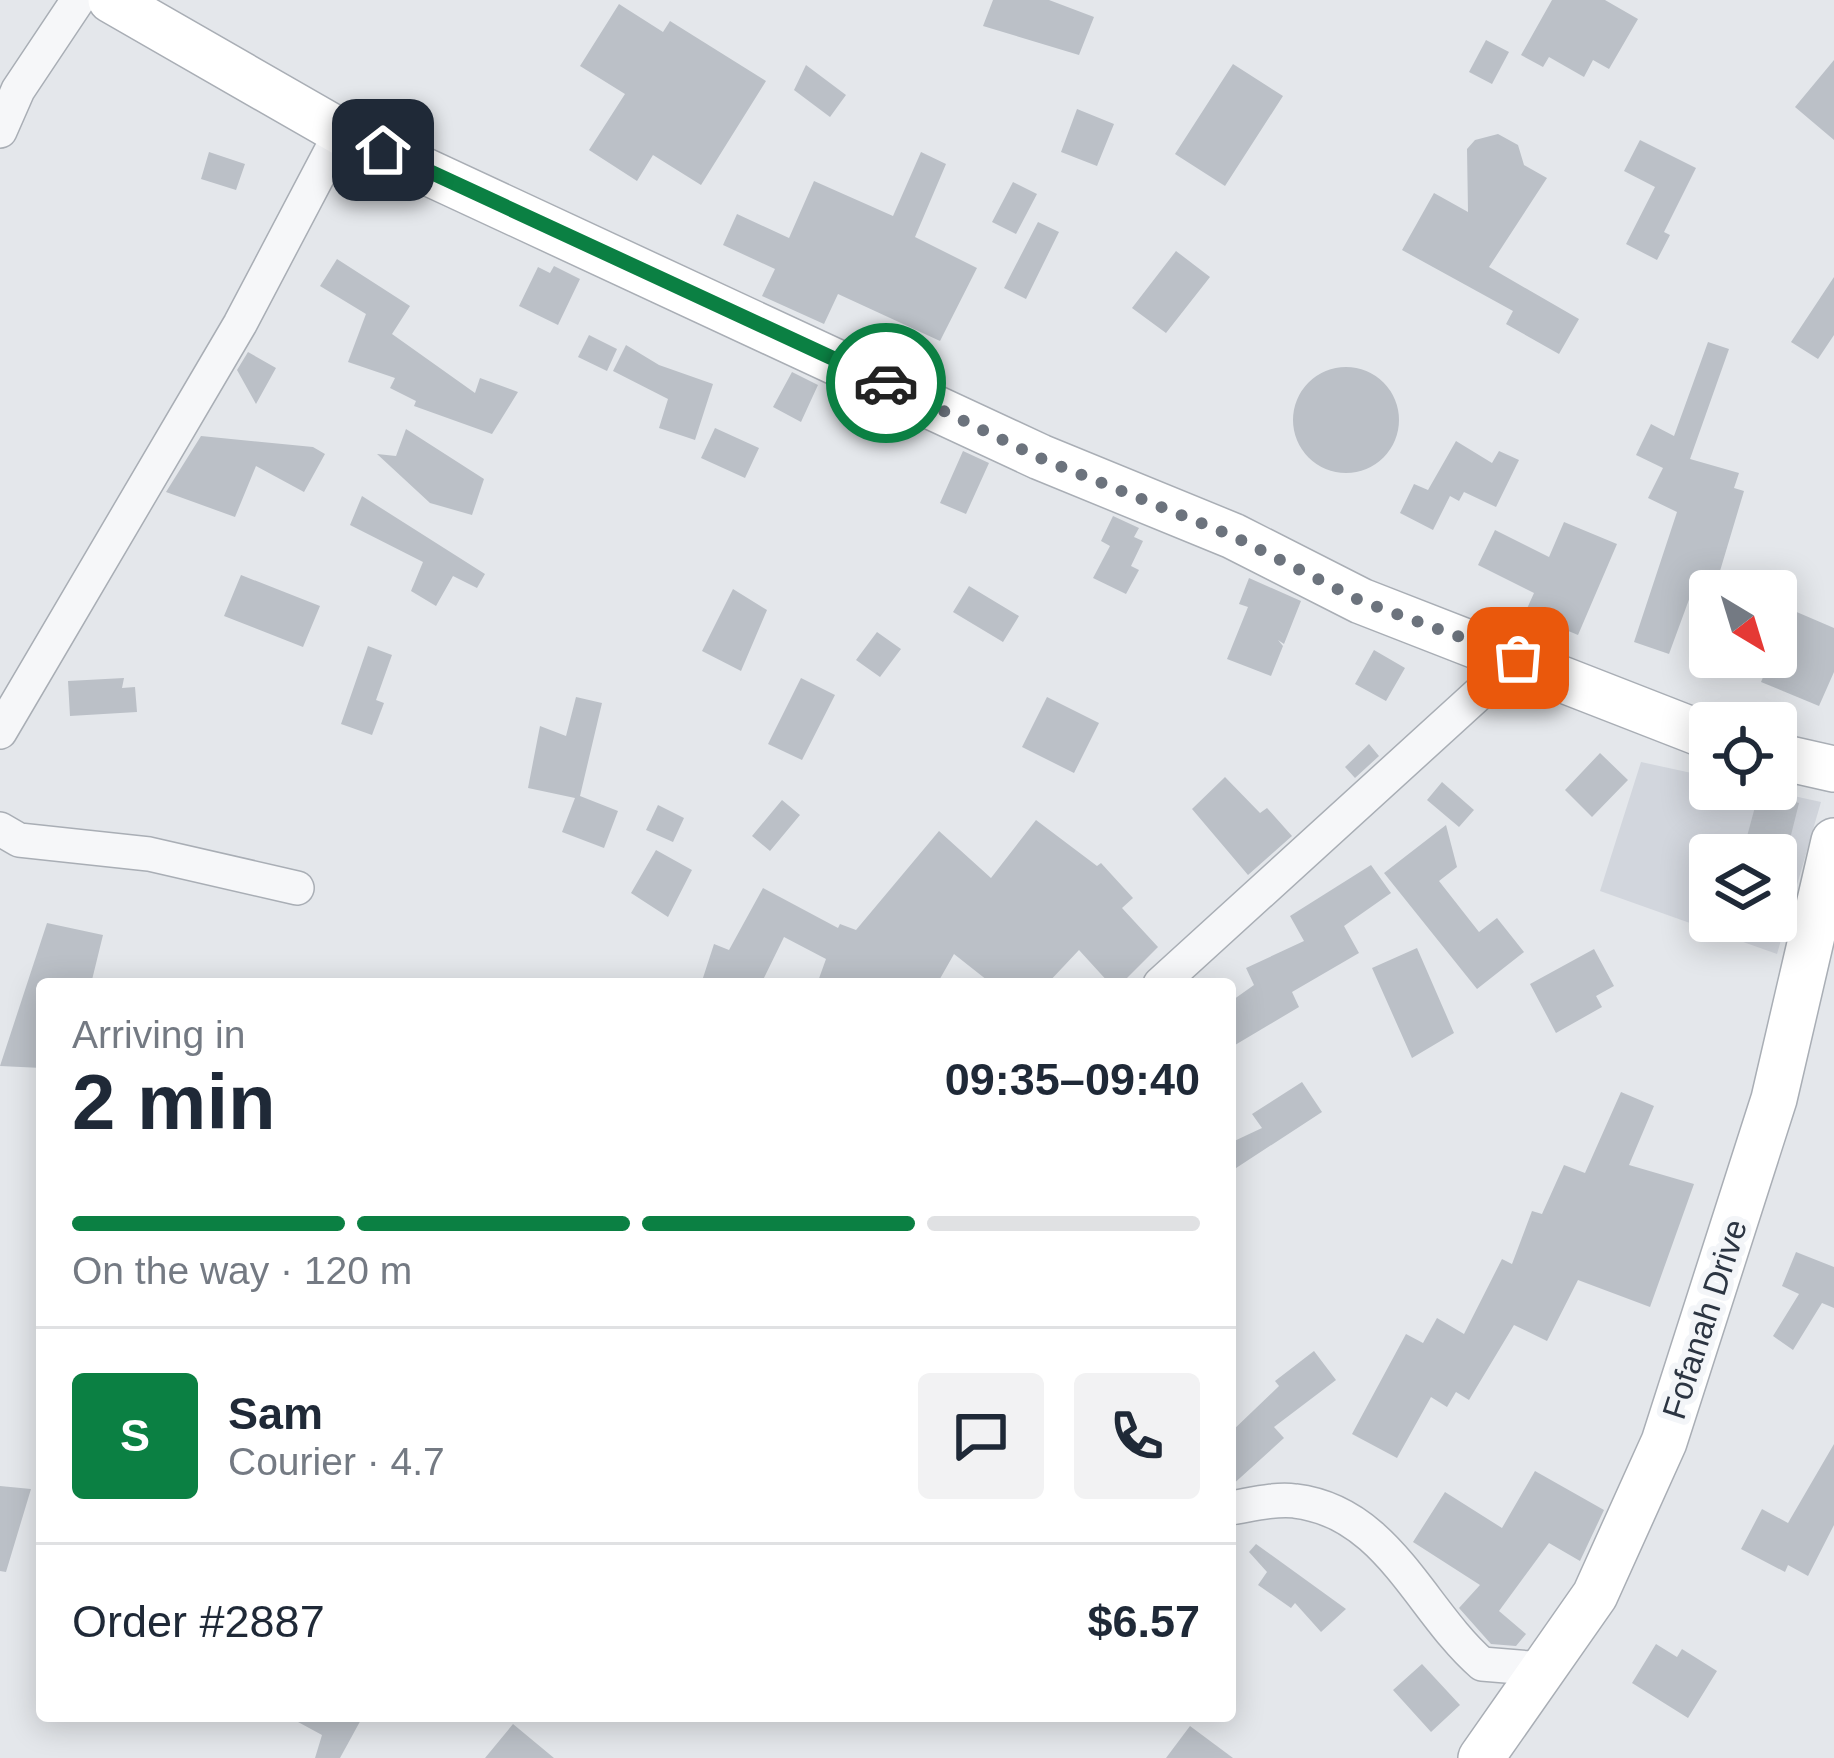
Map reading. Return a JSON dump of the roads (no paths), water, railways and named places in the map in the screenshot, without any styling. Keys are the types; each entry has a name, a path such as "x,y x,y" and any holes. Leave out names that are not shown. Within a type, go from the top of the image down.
{"street":[{"path":"0,131 18,90 78,0"},
{"path":"111,0 340,132 1040,458 1233,536 1361,601 1518,658 1689,728"},
{"path":"0,732 240,324 340,132"},
{"path":"1167,978 1518,658"},
{"path":"1797,761 1834,769"},
{"path":"0,829 19,840 149,854 297,888"},
{"name":"Fofanah Drive","path":"1481,1758 1553,1661 1594,1594 1664,1442 1774,1099 1834,841"},
{"path":"1236,1507 1294,1500 1335,1513 1377,1539 1482,1664 1530,1668 1553,1661"}]}
